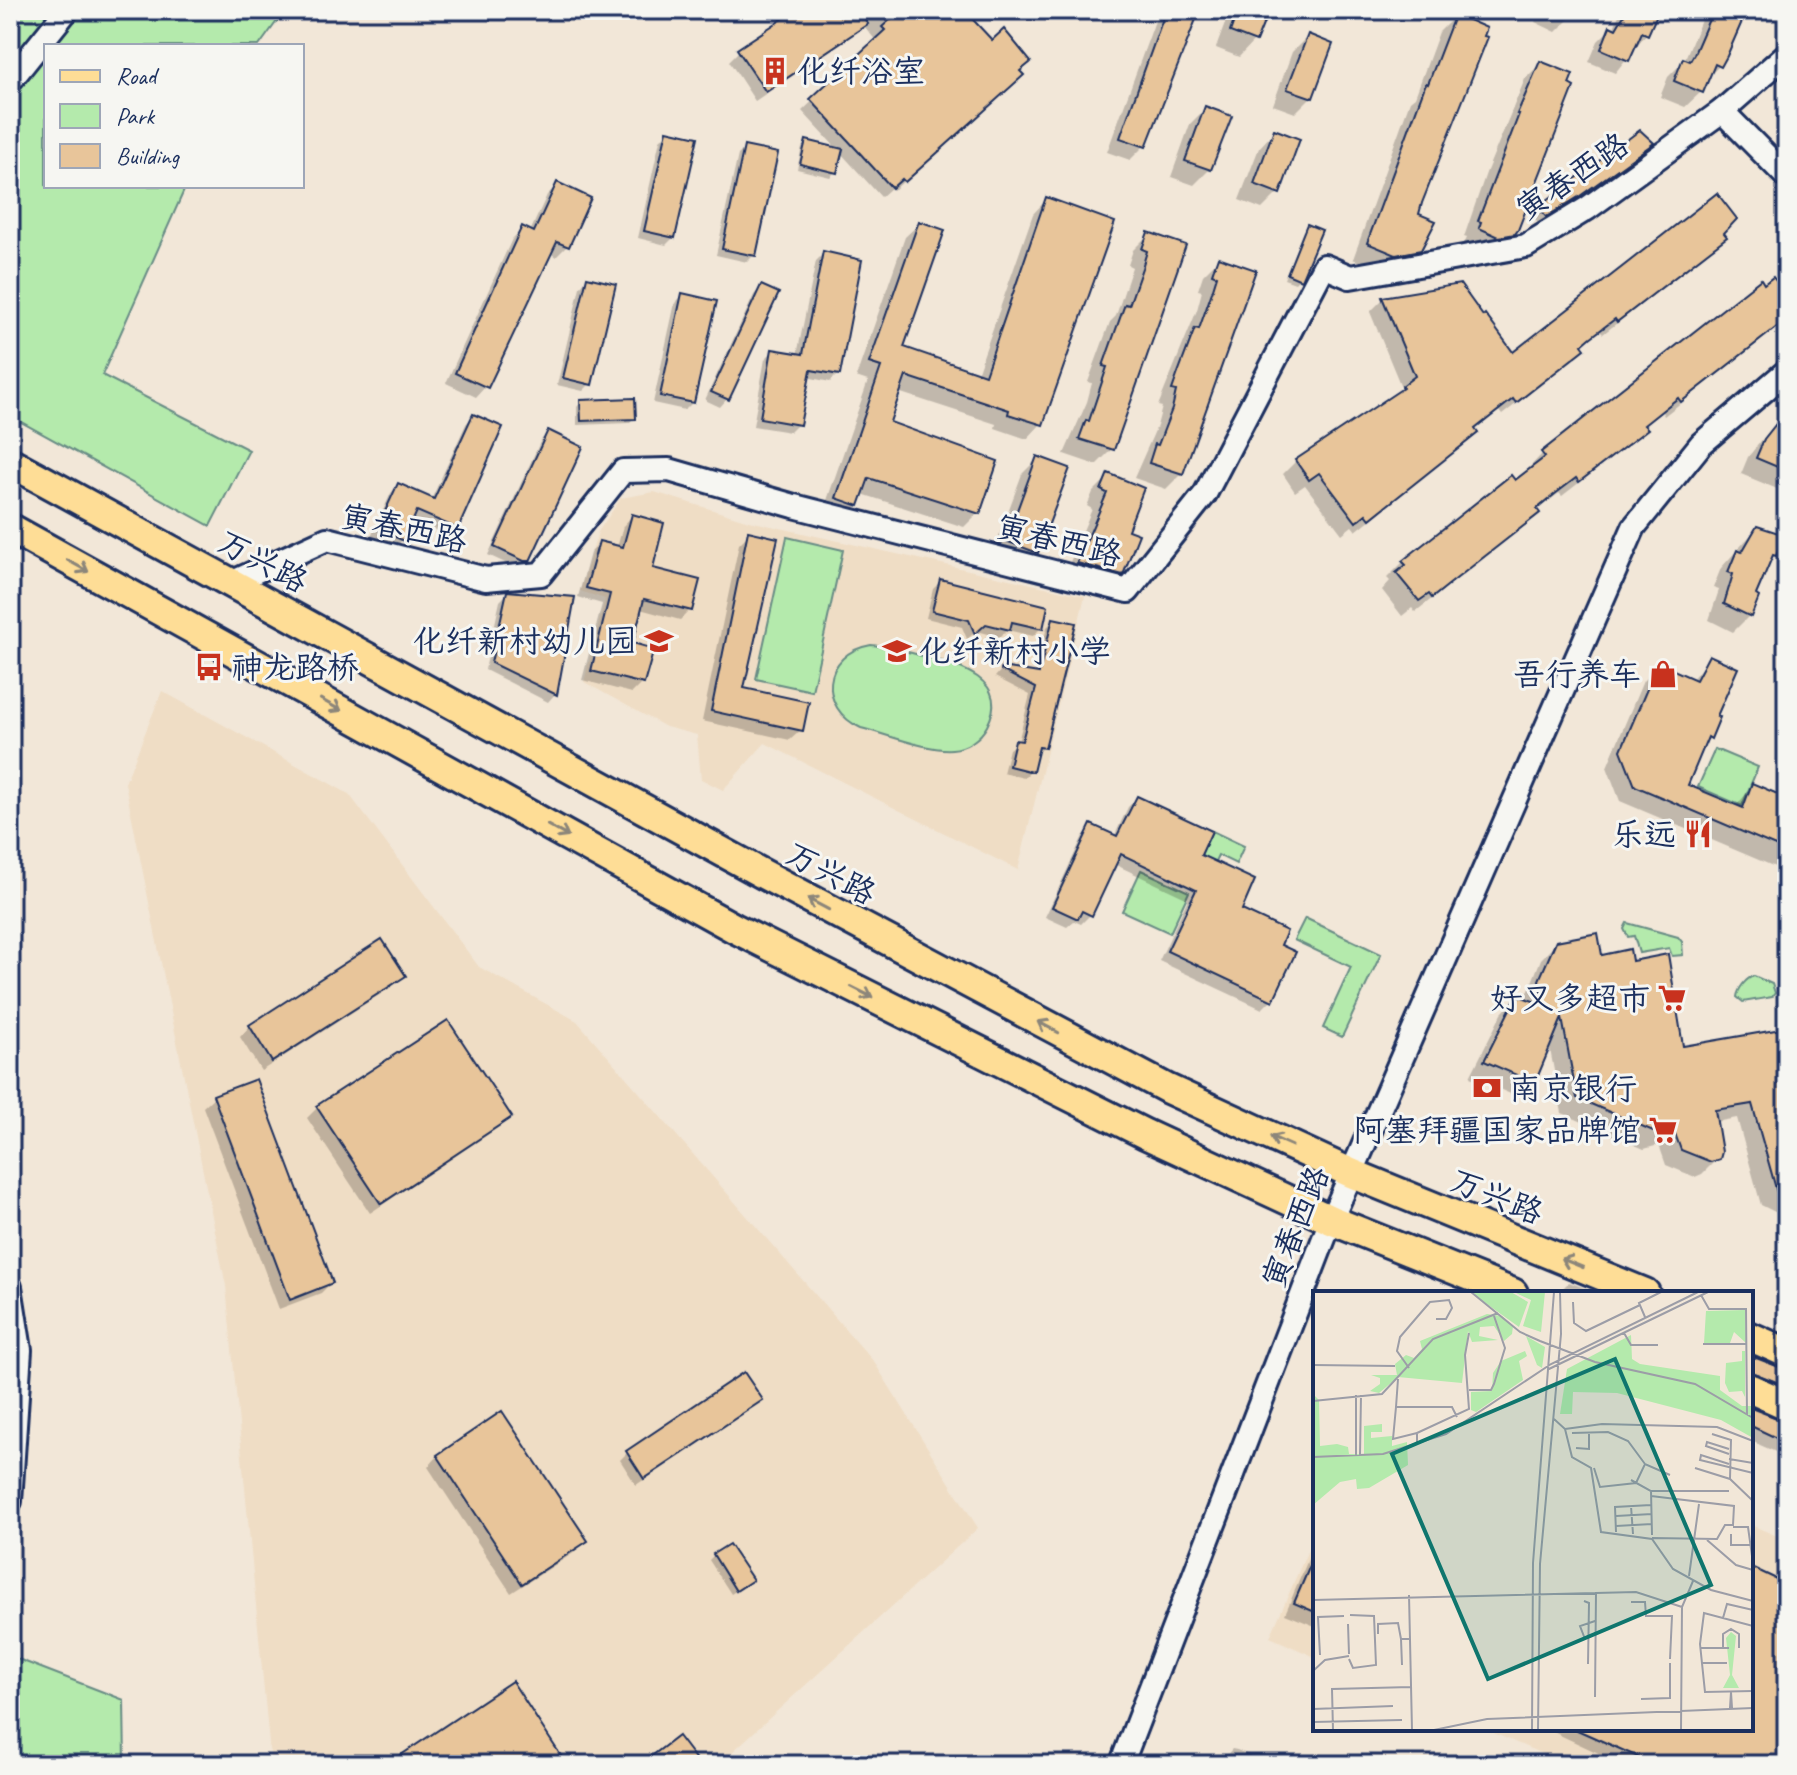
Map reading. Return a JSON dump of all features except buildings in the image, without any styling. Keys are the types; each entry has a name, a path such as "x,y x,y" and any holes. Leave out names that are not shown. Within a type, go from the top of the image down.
{"main road":[{"name":"万兴路","path":"10,462 933,966 1168,1089 1351,1173 1640,1291"},
{"path":"10,528 734,928 1145,1134 1331,1220 1508,1291"},
{"path":"1753,1338 1787,1353"},
{"path":"1753,1390 1787,1405"}],"street":[{"path":"10,81 67,10"},
{"name":"寅春西路","path":"233,582 327,539 486,579 541,574 623,471 669,470 794,506 1128,591 1205,494 1324,266 1350,277 1526,246 1588,208 1722,111 1787,54"},
{"path":"1722,111 1787,177"},
{"name":"寅春西路","path":"1121,1765 1331,1220 1634,527 1701,444 1787,371"},
{"path":"10,1287 20,1350 10,1501"}],"shaded area":[{"name":"化纤新村小学","path":"654,492 749,521 1085,596 1018,870 765,743 723,790 701,779 697,735 666,727 584,682 605,599 580,591 598,532 621,498"},
{"path":"162,691 349,794 479,967 577,1021 874,1362 978,1528 718,1765 271,1765 226,1286 125,783"},
{"path":"1753,1526 1787,1540 1787,1765 1568,1765 1489,1731 1753,1731"},
{"path":"1313,1539 1313,1656 1270,1637"}],"green space":[{"path":"10,10 285,10 260,44 44,44 44,188 185,188 102,375 249,450 210,526 10,416"},
{"path":"787,537 843,550 812,691 756,679"},
{"path":"871,645 962,668 986,684 992,696 993,709 984,731 967,745 942,749 861,728 847,719 837,708 831,682 843,659 855,650"},
{"path":"1715,749 1758,767 1742,806 1698,787"},
{"path":"1212,831 1244,846 1236,864 1218,855 1205,882 1191,875"},
{"path":"1141,870 1189,892 1170,933 1122,911"},
{"path":"1305,918 1381,954 1342,1037 1323,1028 1351,967 1294,940"},
{"path":"1627,923 1678,937 1682,942 1683,955 1672,956 1669,948 1639,953 1634,936 1628,937 1624,929"},
{"path":"1754,976 1772,984 1775,993 1772,997 1743,1002 1737,997 1739,991 1745,981"},
{"path":"10,1656 124,1700 125,1765 10,1765"}],"place":[{"name":"化纤浴室","path":"775,71"},
{"name":"化纤新村幼儿园","path":"659,641"},
{"name":"化纤新村小学","path":"897,651"},
{"name":"神龙路桥","path":"209,667"},
{"name":"吾行养车","path":"1663,674"},
{"name":"乐远","path":"1698,834"},
{"name":"好又多超市","path":"1672,998"},
{"name":"南京银行","path":"1487,1088"},
{"name":"阿塞拜疆国家品牌馆","path":"1663,1130"}]}
